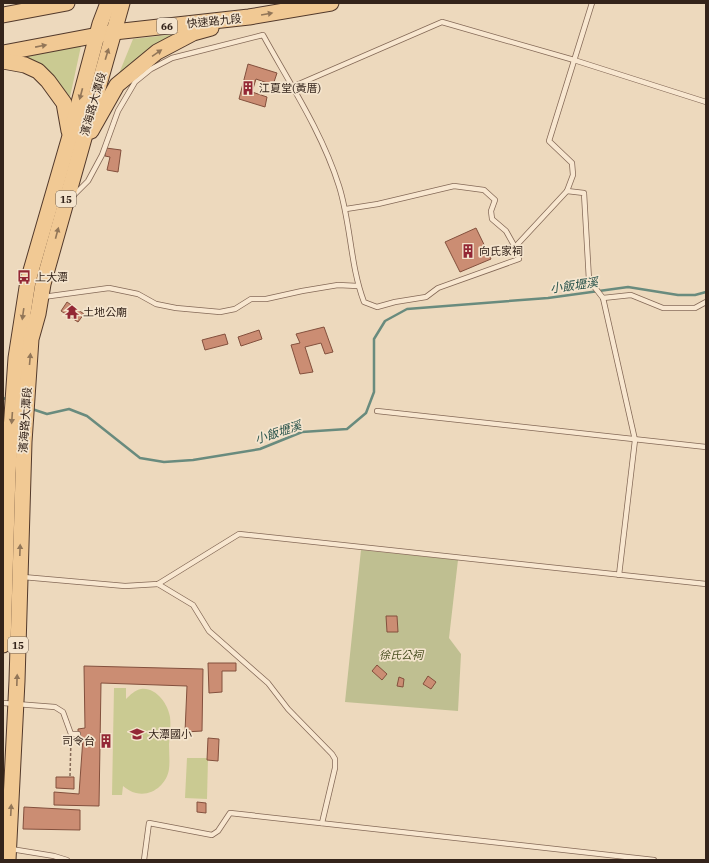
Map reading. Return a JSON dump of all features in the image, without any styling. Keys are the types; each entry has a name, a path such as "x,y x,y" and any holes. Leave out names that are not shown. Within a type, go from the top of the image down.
{"main road":[{"path":"3,15 67,3"},
{"name":"濱海路大潭段","path":"7,852 9,704 20,577 17,441 20,397 43,284 66,202 75,142 97,35 108,3"},
{"name":"濱海路大潭段","path":"20,397 16,358 25,295 30,274 114,32 122,3"},
{"name":"快速路九段","path":"3,53 114,32 249,17 331,3"},
{"path":"75,142 117,85 157,52 193,33 249,17"},
{"path":"3,61 25,65 38,72 48,81 64,103 75,142"},
{"name":"濱海路大潭段","path":"3,645 8,474 17,441"}],"lane":[{"path":"515,247 568,191 573,175 572,164 549,141 592,3"},
{"path":"292,87 442,22 574,60 706,102"},
{"path":"66,202 88,181 102,155 118,111 135,82 151,69 172,58 263,35 316,127 339,185 346,209 358,286 364,302 378,307 395,302 426,297 438,288 519,259 515,247 506,231 492,219 491,210 495,200 484,190 454,186 378,204 346,209"},
{"path":"568,191 584,193 589,280 603,298 635,440 619,575"},
{"path":"25,295 41,297 109,288 138,294 156,304 176,308 220,312 235,309 251,299 266,299 338,285 358,286"},
{"path":"603,298 631,295 663,308 695,308 706,302"},
{"path":"376,410 706,447"},
{"path":"20,577 125,586 158,584 239,534 706,584"},
{"path":"158,584 193,605 209,631 268,683 288,709 332,754 335,759 335,768 322,823"},
{"path":"9,704 54,707 63,712 72,734 78,734"},
{"path":"144,860 149,823 212,835 218,831 230,813 654,860"},
{"path":"7,852 54,856 67,860"}],"path":[{"path":"70,776 72,734"}],"green space":[{"path":"176,34 118,76 133,39"},
{"path":"81,46 70,97 46,68 25,57"},
{"name":"徐氏公祠","path":"361,550 458,560 449,638 461,654 458,711 345,702"},
{"path":"114,688 126,688 126,699 141,689 152,691 160,697 169,712 170,727 168,775 158,788 148,793 134,793 123,786 122,795 112,795"},
{"path":"187,758 208,758 207,799 185,798"}],"building":[{"name":"江夏堂(黃厝)","path":"248,64 277,73 273,85 256,79 252,92 267,97 265,107 239,99"},
{"path":"106,148 121,150 118,172 107,170 110,157 105,156"},
{"name":"向氏家祠","path":"476,228 491,259 460,272 445,242"},
{"name":"土地公廟","path":"67,302 84,314 78,322 61,311"},
{"path":"324,327 333,352 325,354 321,343 305,347 313,372 300,374 291,345 300,343 296,334"},
{"path":"259,330 262,339 241,346 238,337"},
{"path":"225,334 228,344 205,350 202,340"},
{"path":"386,616 397,616 398,632 387,632"},
{"path":"208,663 236,663 236,671 222,671 222,692 209,693"},
{"path":"377,665 387,674 382,680 372,671"},
{"path":"84,666 203,669 202,731 185,732 187,686 101,683 99,806 54,805 54,792 79,794 83,738 78,738 78,729 85,728"},
{"path":"428,676 436,682 431,689 423,684"},
{"path":"399,677 404,679 403,687 397,686"},
{"name":"司令台","path":"102,736 110,736 110,747 102,747"},
{"path":"208,738 219,739 218,761 207,760"},
{"path":"56,777 74,777 74,789 56,788"},
{"path":"197,802 206,803 206,813 197,812"},
{"path":"24,807 80,810 80,830 23,829"}],"waterway":[{"name":"小飯壢溪","path":"32,409 47,414 69,409 87,416 140,458 164,462 193,460 260,449 302,432 347,429 366,413 374,392 374,339 385,321 407,309 548,298 628,287 678,295 695,295 706,292"},
{"name":"小飯壢溪","path":"3,398 9,400"}],"place":[{"name":"江夏堂(黃厝)","path":"248,88"},
{"name":"向氏家祠","path":"468,251"},
{"name":"上大潭","path":"24,277"},
{"name":"土地公廟","path":"72,312"},
{"name":"大潭國小","path":"137,734"},
{"name":"司令台","path":"106,741"}]}
